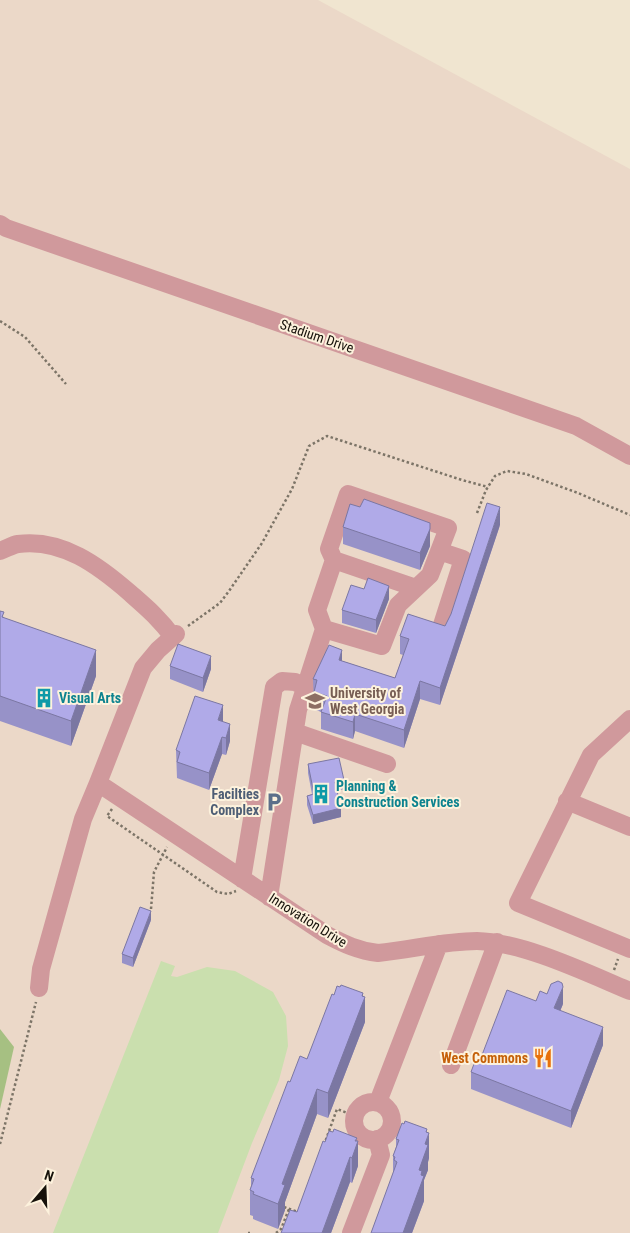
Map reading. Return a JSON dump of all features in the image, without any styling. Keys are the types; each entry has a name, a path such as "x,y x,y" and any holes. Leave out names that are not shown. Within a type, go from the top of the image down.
{"street":[{"name":"Stadium Drive","path":"0,224 6,228 576,426 630,456"},
{"path":"324,629 382,646 398,605 430,575 448,528 348,494 328,549 334,560 416,588"},
{"path":"0,551 17,544 40,544 65,549 94,564 118,583 159,619 174,636 142,668 98,783 82,819 42,969 40,988"},
{"path":"439,551 463,559 441,628"},
{"path":"269,896 298,710 324,629 317,610 334,560"},
{"path":"242,884 274,686 282,680 295,682 306,687"},
{"path":"630,719 591,755 518,903 630,949"},
{"path":"295,732 387,764"},
{"name":"Innovation Drive","path":"98,783 174,833 242,884 269,896 328,935 350,947 366,952 378,953 463,941 497,942 533,952 630,991"},
{"path":"568,801 630,827"},
{"path":"451,1066 497,942"},
{"path":"378,1102 438,944"},
{"path":"378,1102 388,1109 392,1121 388,1133 377,1139 365,1138 360,1134 354,1123 355,1116 360,1107 366,1103 378,1102"},
{"path":"351,1233 381,1155 377,1139"}],"path":[{"path":"0,321 25,337 66,384"},
{"path":"174,636 220,603 230,591 262,543 292,488 309,446 327,436 488,487"},
{"path":"477,513 495,476 507,471 526,474 630,515"},
{"path":"120,797 107,816 218,892 228,894 242,884"},
{"path":"151,910 154,872 174,833"},
{"path":"0,1144 40,988"},
{"path":"323,1147 337,1109 355,1116"},
{"path":"284,1207 298,1212 302,1203"},
{"path":"276,1233 281,1229 289,1209"}],"shaded area":[{"name":"University of West Georgia","path":"0,0 318,0 630,169 630,1233 0,1233"}],"green space":[{"path":"161,961 175,966 171,976 177,977 207,967 235,971 273,992 286,1016 288,1046 279,1080 252,1143 218,1233 53,1233"},
{"path":"0,1029 14,1047 0,1109"}],"building":[{"path":"364,499 430,523 430,529 420,553 343,527 350,504 360,507"},
{"path":"487,503 500,507 440,688 420,681 404,730 355,714 353,722 321,712 327,696 314,692 317,680 313,679 329,645 342,650 339,660 395,678 409,639 400,636 408,614 445,626 451,614"},
{"path":"368,578 389,586 376,620 342,610 351,585 364,589"},
{"name":"Visual Arts","path":"0,611 4,612 2,617 96,650 71,721 0,696"},
{"path":"178,644 211,656 203,678 170,666"},
{"path":"195,696 223,705 218,720 230,724 226,738 222,737 209,773 177,762 180,752 176,750"},
{"name":"Planning & Construction Services","path":"339,758 344,780 335,782 341,808 313,815 307,796 314,794 308,764"},
{"path":"140,907 151,911 133,958 122,954"},
{"name":"West Commons","path":"558,981 562,983 563,987 554,1008 603,1027 571,1111 471,1072 478,1053 482,1055 507,990 536,1001 540,991 547,994 551,984"},
{"path":"341,985 363,993 362,996 365,997 328,1093 317,1089 282,1184 285,1185 278,1204 253,1194 254,1192 250,1190 254,1179 251,1178 288,1081 290,1082 300,1056 307,1059 332,994 334,995 337,986 340,987"},
{"path":"405,1121 427,1129 426,1132 429,1133 425,1144 428,1145 419,1170 422,1171 421,1175 424,1176 403,1233 371,1233 397,1162 393,1156 399,1140 396,1139 402,1123 404,1124"},
{"path":"334,1129 357,1138 355,1141 358,1141 352,1158 350,1157 322,1233 281,1233 290,1210 297,1212 323,1141 325,1142 329,1131 333,1132"}],"place":[{"name":"Visual Arts","path":"44,698"},
{"name":"University of West Georgia","path":"315,701"},
{"name":"Planning & Construction Services","path":"321,794"},
{"name":"Facilties Complex","path":"274,802"},
{"name":"West Commons","path":"543,1058"}]}
